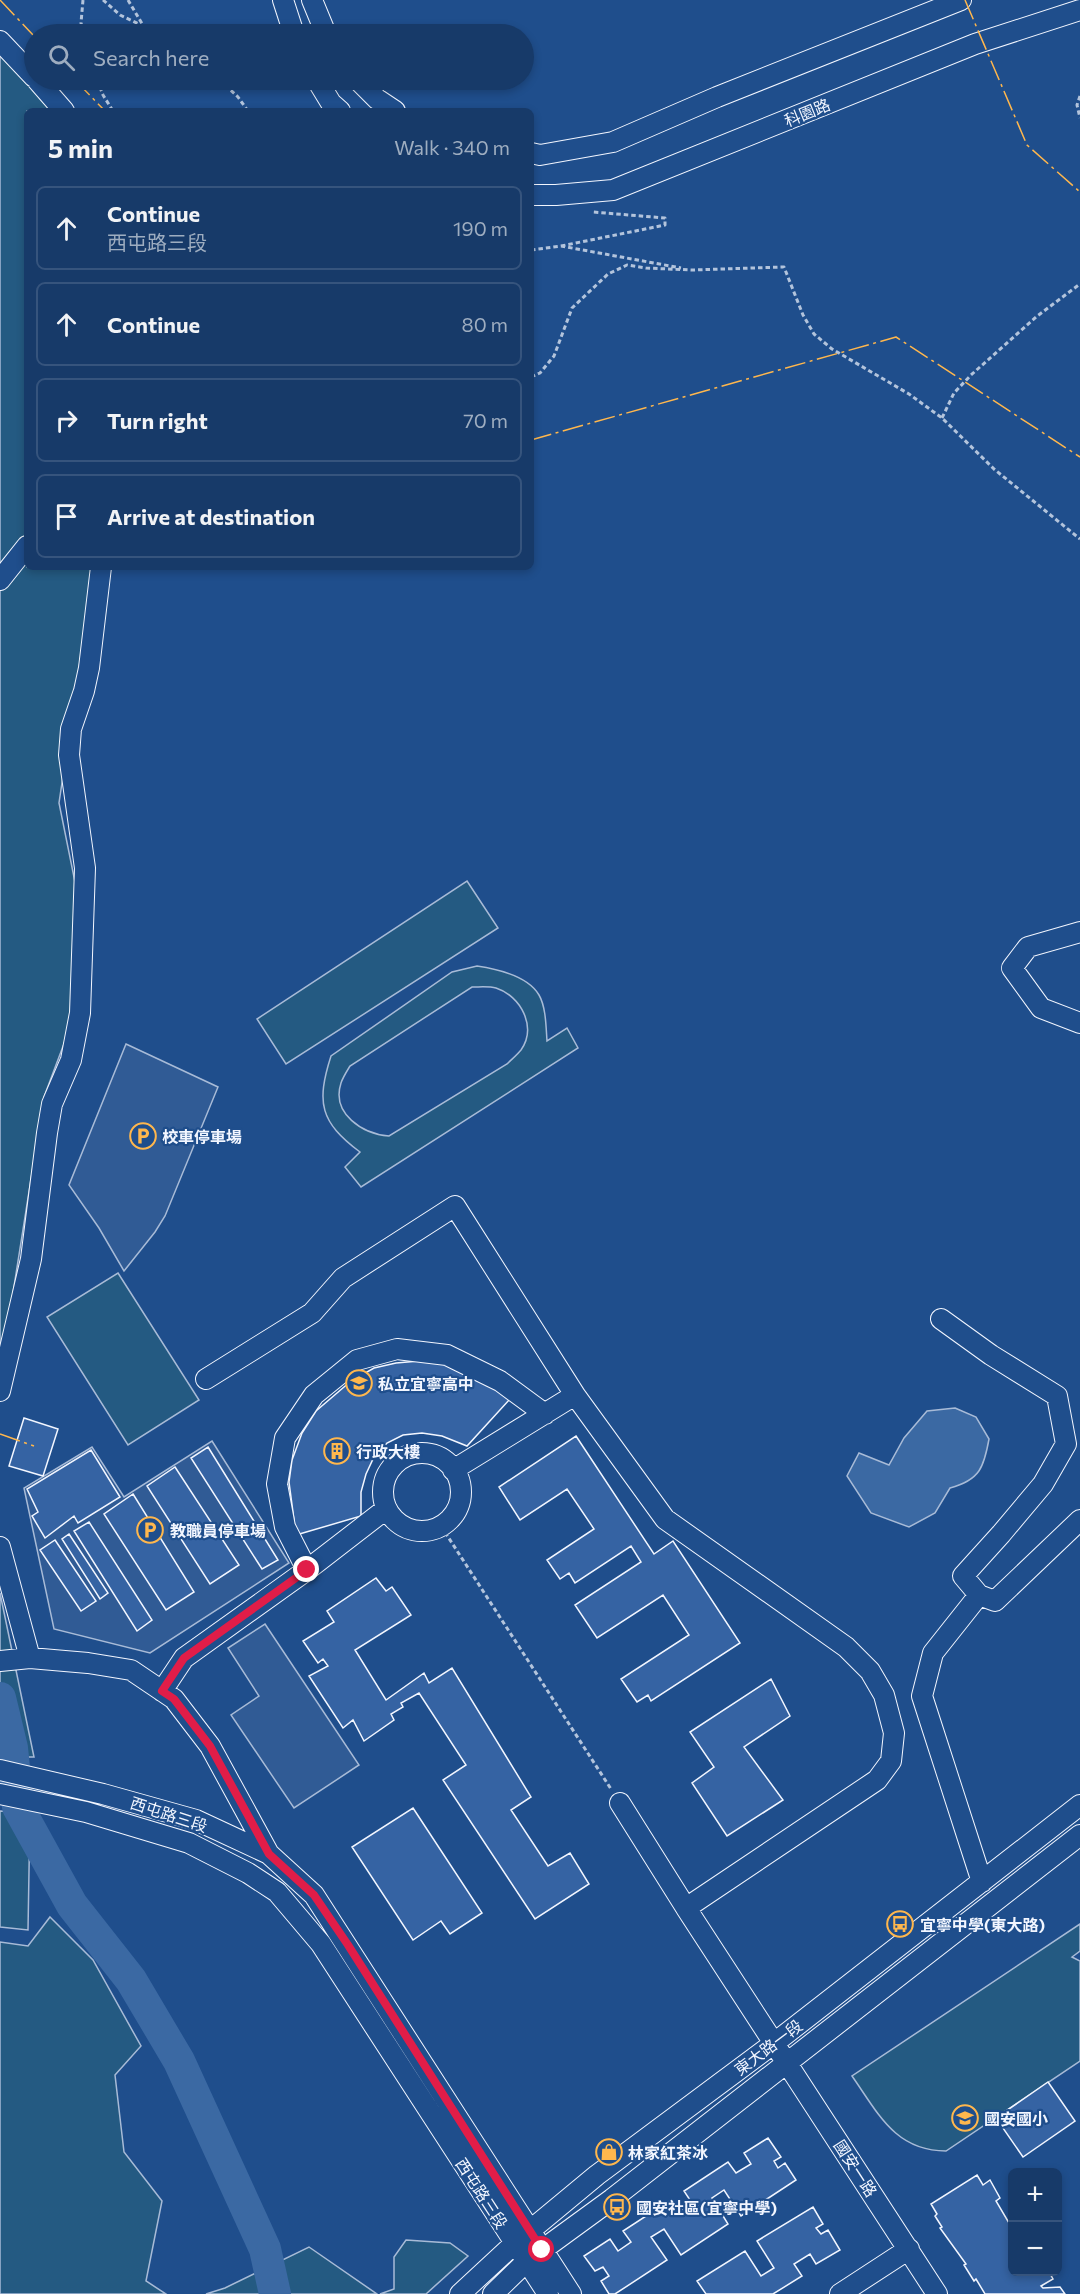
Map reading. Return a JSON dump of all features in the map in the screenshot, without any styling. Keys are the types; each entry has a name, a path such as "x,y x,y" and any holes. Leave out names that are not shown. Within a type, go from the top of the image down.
{"street":[{"path":"283,0 291,24"},
{"path":"312,0 322,24"},
{"path":"534,154 540,155 613,142 727,92 961,0"},
{"name":"科園路","path":"534,195 613,190 975,44 1080,9"},
{"path":"0,41 24,66"},
{"path":"46,90 61,108"},
{"path":"323,90 337,108"},
{"path":"368,90 390,108"},
{"path":"0,580 24,550"},
{"path":"0,1391 31,1259 52,1104 71,1060 80,1012 85,868 69,755 71,729 89,668 101,570"},
{"path":"1080,932 1028,947 1012,968 1041,1008 1080,1023"},
{"path":"206,1379 312,1313 343,1278 455,1206 575,1395 665,1519 846,1647 870,1671 884,1695 894,1733 891,1761 877,1780 686,1908"},
{"path":"941,1319 991,1356 1057,1396 1066,1444 1043,1484 963,1576 979,1595 995,1601 1080,1520"},
{"path":"307,1570 285,1527 277,1484 285,1438 314,1395 357,1360 398,1349 447,1355 501,1381 545,1414"},
{"path":"453,1470 575,1395"},
{"path":"424,1453 445,1461 453,1470 461,1490 460,1501 450,1520 432,1530 410,1530 392,1518 387,1509 383,1487 392,1466 412,1454 424,1453"},
{"path":"162,1691 184,1658 307,1570 387,1509"},
{"path":"0,1547 30,1658"},
{"path":"979,1595 933,1653 922,1696 982,1882"},
{"path":"0,1660 30,1658 88,1663 131,1670 174,1699 210,1746 269,1854"},
{"name":"西屯路三段","path":"0,1770 104,1794 196,1820 269,1854 314,1895 531,2230 535,2256 548,2294"},
{"name":"西屯路三段","path":"2,1795 81,1811 189,1843 248,1873 277,1892 321,1944 514,2243 535,2256 571,2294"},
{"name":"國安一路","path":"620,1803 773,2044 787,2062 937,2294"},
{"name":"東大路一段","path":"460,2294 514,2243 597,2175 773,2044 1080,1805"},
{"name":"東大路一段","path":"493,2294 535,2256 612,2199 1080,1835"},
{"path":"840,2294 909,2249"}],"path":[{"path":"81,24 84,0"},
{"path":"103,0 120,15 137,24"},
{"path":"128,0 143,24"},
{"path":"101,90 112,108"},
{"path":"231,90 246,108"},
{"path":"1080,96 1077,105 1080,118"},
{"path":"534,250 665,225 664,218 589,211 581,193"},
{"path":"561,246 692,270"},
{"path":"534,376 540,373 554,356 572,308 608,274 627,265 692,270 784,267 802,315 814,334 832,349 909,394 942,418 994,469 1080,539"},
{"path":"942,418 954,393 971,375 1036,317 1080,284"},
{"path":"441,1526 620,1803"}],"shaded area":[{"path":"0,42 24,68 24,90 44,90 60,108 24,108 24,570 94,570 59,803 76,887 71,1025 44,1097 6,1337 0,1356"},
{"path":"467,881 498,928 286,1064 257,1019"},
{"path":"477,966 503,971 520,978 534,988 539,995 543,1005 547,1041 567,1028 578,1048 361,1187 345,1167 360,1152 336,1131 325,1110 324,1087 331,1056 452,972","holes":["472,987 496,988 505,992 519,1005 527,1022 527,1032 526,1041 518,1054 507,1064 389,1136 360,1127 345,1113 339,1094 342,1081 350,1066"]},
{"name":"校車停車場","path":"126,1044 218,1087 165,1216 124,1271 99,1228 69,1185"},
{"path":"118,1273 199,1400 128,1445 47,1317"},
{"path":"955,1408 976,1417 989,1439 979,1471 968,1481 950,1488 935,1513 909,1527 871,1513 847,1476 859,1453 889,1465 904,1438 927,1411"},
{"name":"教職員停車場","path":"212,1441 289,1563 150,1653 54,1629 24,1488 92,1447 124,1497"},
{"path":"0,1593 34,1757 0,1757"},
{"path":"265,1624 359,1765 294,1808 231,1715 259,1696 228,1648"},
{"path":"0,1811 30,1813 28,1930 0,1927"},
{"path":"50,1917 93,1960 141,2046 115,2075 124,2152 162,2201 146,2281 166,2294 0,2294 0,1942 28,1946"},
{"path":"1080,1924 1080,1951 1072,1957 1080,1961 1080,2061 946,2151 928,2149 901,2137 880,2116 852,2076"},
{"path":"406,2240 450,2243 468,2256 426,2294 380,2294 394,2289 394,2257"},
{"path":"309,2247 377,2294 206,2294 225,2288"}],"building":[{"name":"行政大樓","path":"419,1361 462,1369 486,1381 510,1399 467,1446 442,1436 422,1433 403,1435 387,1443 374,1457 366,1474 361,1492 361,1516 296,1535 289,1482 292,1460 302,1433 316,1411 351,1381 374,1368"},
{"path":"24,1418 58,1429 43,1476 9,1466"},
{"path":"576,1436 654,1554 673,1541 740,1643 651,1701 648,1695 637,1702 621,1679 689,1635 663,1595 597,1638 575,1605 641,1562 631,1546 575,1583 569,1573 560,1579 547,1560 594,1529 567,1489 520,1520 499,1487"},
{"path":"208,1447 278,1560 262,1569 191,1458"},
{"path":"91,1450 120,1497 78,1523 74,1516 45,1538 32,1516 38,1512 27,1489"},
{"path":"175,1467 239,1565 210,1584 147,1486"},
{"path":"133,1494 194,1592 166,1610 104,1514"},
{"path":"89,1522 152,1620 137,1631 74,1531"},
{"path":"69,1534 108,1593 100,1599 62,1539"},
{"path":"55,1540 96,1601 81,1611 40,1550"},
{"path":"376,1578 386,1591 392,1587 411,1615 355,1650 386,1700 424,1673 429,1683 452,1668 531,1797 511,1810 548,1866 570,1853 589,1884 535,1919 443,1780 466,1765 419,1693 401,1703 403,1707 391,1714 394,1720 364,1741 353,1720 343,1728 309,1676 328,1666 323,1659 318,1663 303,1641 334,1622 327,1611"},
{"path":"771,1679 790,1716 744,1747 783,1800 727,1836 692,1783 714,1767 690,1732"},
{"path":"413,1808 482,1913 450,1934 441,1921 413,1940 352,1847"},
{"path":"1048,2082 1075,2121 1023,2157 996,2118"},
{"path":"768,2138 781,2157 774,2161 778,2168 785,2163 796,2180 741,2216 724,2190 712,2198 728,2224 681,2255 664,2229 651,2237 667,2260 615,2294 609,2294 601,2281 609,2276 603,2267 595,2271 584,2256 610,2239 618,2251 631,2242 623,2231 669,2201 676,2213 692,2203 684,2191 728,2162 736,2173 751,2164 744,2153"},
{"path":"977,2175 983,2185 990,2180 1000,2198 996,2201 1008,2221 1008,2276 1051,2276 1053,2279 1041,2286 1043,2288 1060,2287 1065,2294 985,2294 940,2228 942,2227 931,2204"},
{"path":"813,2207 823,2224 816,2228 821,2234 828,2230 840,2250 816,2264 810,2254 794,2264 802,2276 773,2294 706,2294 697,2281 745,2251 761,2276 774,2268 757,2241"}],"waterway":[{"path":"0,1698 12,1748 18,1807 72,1905 131,1980 179,2061 265,2249 275,2294"}],"power":[{"path":"0,0 24,25"},
{"path":"965,0 1027,145 1080,192"},
{"path":"85,90 102,108"},
{"path":"534,439 896,337 1080,457"},
{"path":"0,1434 34,1446"}],"place":[{"name":"校車停車場","path":"143,1136"},
{"name":"私立宜寧高中","path":"359,1383"},
{"name":"行政大樓","path":"337,1451"},
{"name":"教職員停車場","path":"150,1530"},
{"name":"宜寧中學(東大路)","path":"900,1924"},
{"name":"國安國小","path":"965,2118"},
{"name":"林家紅茶冰","path":"609,2152"},
{"name":"國安社區(宜寧中學)","path":"617,2207"}],"route":[{"path":"307,1570 184,1658 162,1691 174,1699 210,1746 269,1854 314,1895 348,1945 542,2250"}]}
